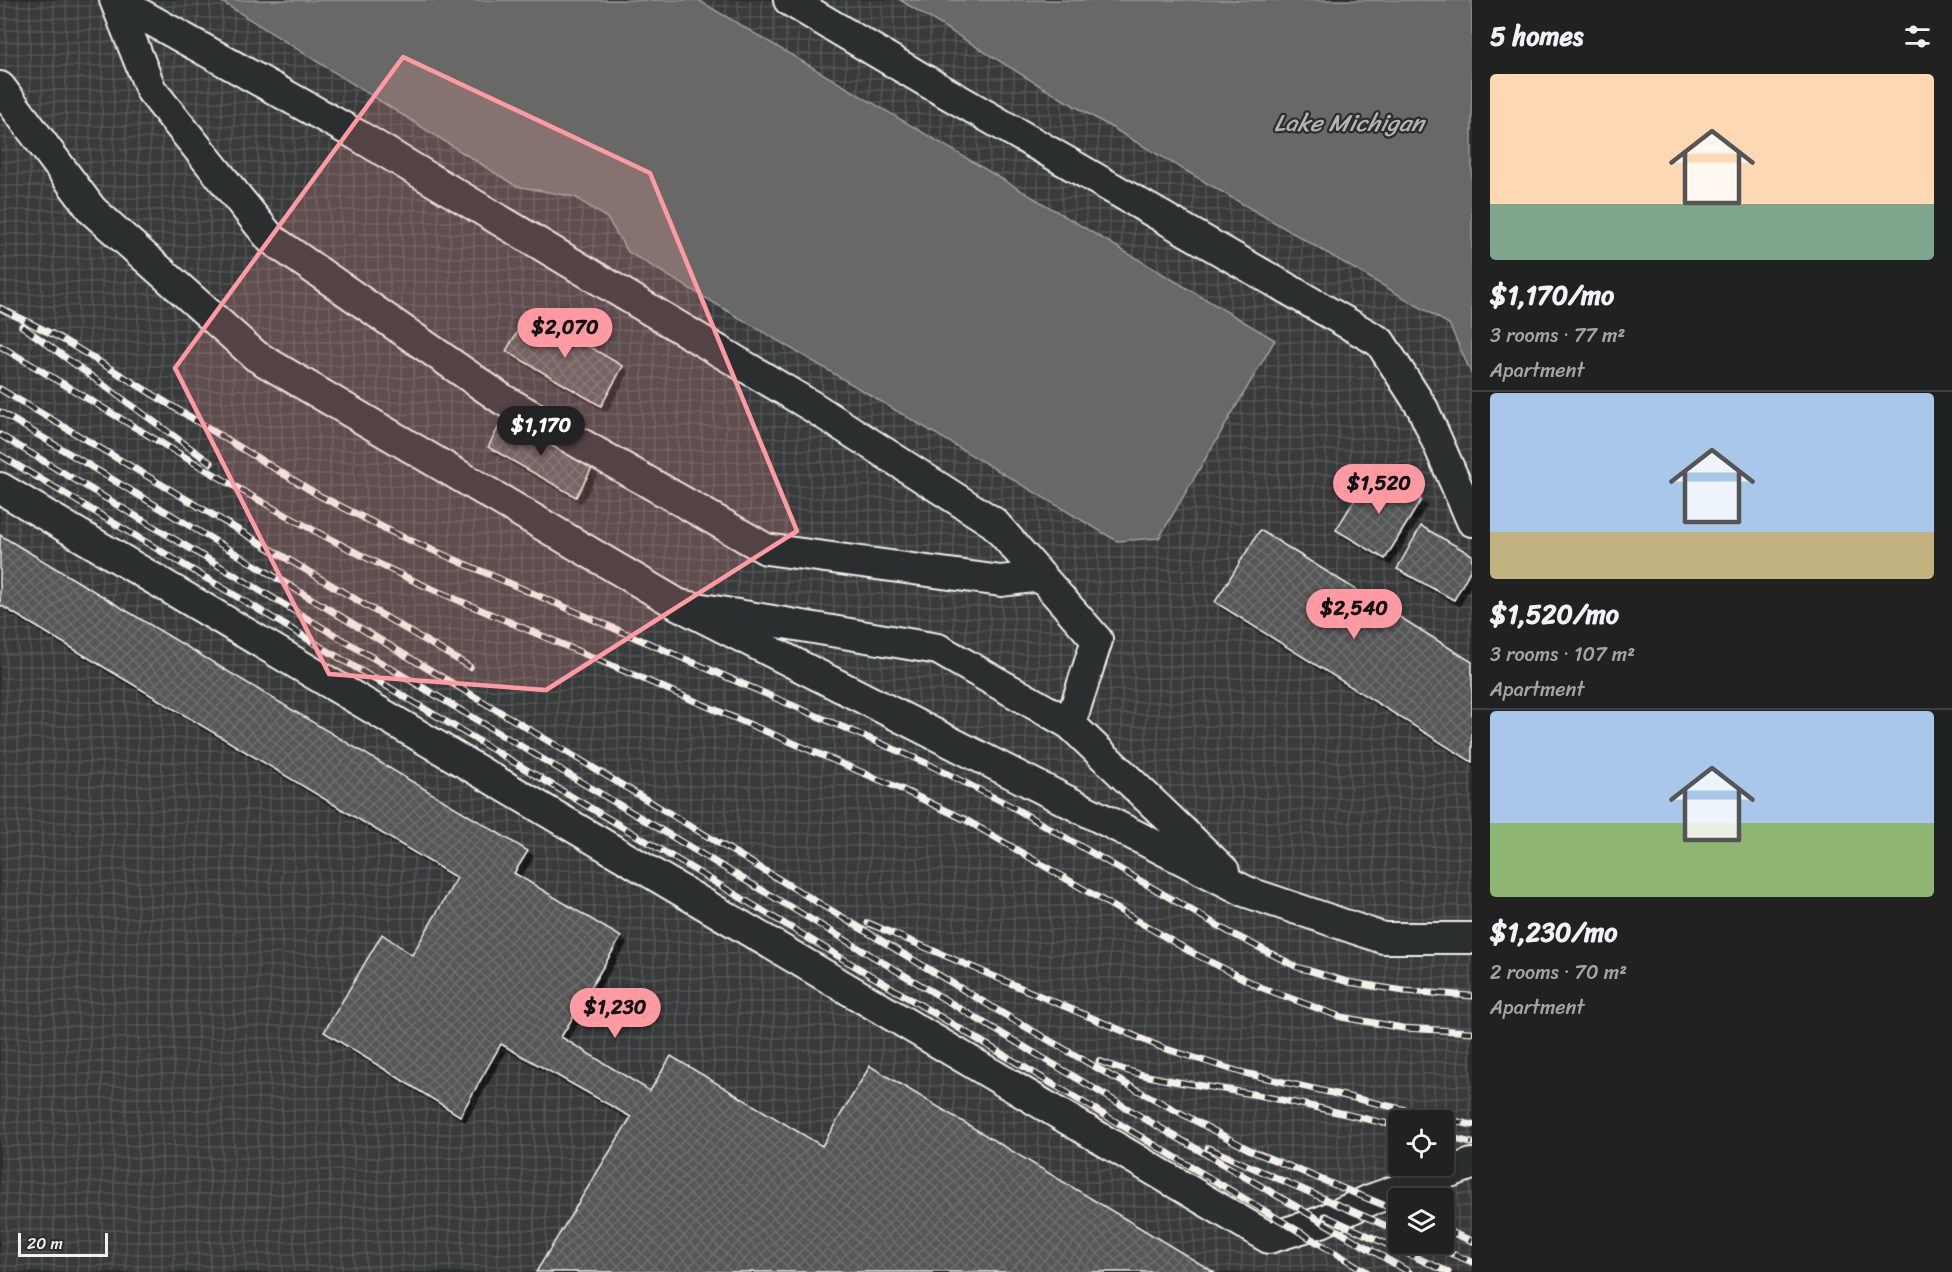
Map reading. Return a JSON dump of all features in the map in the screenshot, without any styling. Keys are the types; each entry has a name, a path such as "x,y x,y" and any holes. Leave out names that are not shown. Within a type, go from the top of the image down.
{"lane":[{"path":"1041,576 1001,581 766,549 502,399 271,239 151,90 115,0 357,135 813,407 994,522 1097,640 1070,724"},
{"path":"789,0 1380,342 1424,409 1472,521"},
{"path":"0,87 92,210 256,356 679,605 1246,892 1383,938 1472,938"},
{"path":"0,488 1269,1238 1321,1222 1370,1200 1472,1164"},
{"path":"679,605 938,649 1070,724 1246,892"}],"highlighted area":[{"path":"403,57 650,173 797,531 546,690 329,674 175,368"}],"shaded area":[{"path":"0,0 900,0 1042,87 1449,324 1472,376 1472,1272 0,1272"}],"water":[{"path":"219,0 698,0 1275,340 1159,538 1117,541 628,252 607,218 575,197 516,186"},
{"name":"Lake Michigan","path":"900,0 1472,0 1472,375 1449,324 1042,87"}],"building":[{"path":"529,312 623,366 601,406 506,351"},
{"path":"504,417 593,466 576,497 488,447"},
{"path":"1372,471 1421,500 1385,559 1336,530"},
{"path":"1421,526 1472,555 1472,567 1454,600 1397,569"},
{"path":"1260,530 1472,662 1472,762 1215,602"},
{"path":"0,535 528,851 514,873 621,937 561,1037 650,1091 671,1056 822,1146 870,1066 1214,1272 536,1272 631,1117 501,1044 460,1116 324,1032 382,934 412,955 457,878 0,605"}],"railway":[{"path":"0,308 60,338 320,496 400,536 926,763 1009,805 1229,932 1297,967 1348,982 1404,991 1472,996"},
{"path":"22,326 211,463"},
{"path":"0,346 210,472 370,560 425,586 901,789 966,820 1189,951 1260,987 1341,1017 1403,1028 1472,1032"},
{"path":"0,389 470,667"},
{"path":"0,412 1012,1019 1111,1076 1252,1151 1388,1207"},
{"path":"0,435 1140,1116 1409,1272"},
{"path":"0,455 1367,1272"},
{"path":"868,923 1163,1048 1240,1072 1472,1125"},
{"path":"1099,1061 1134,1073 1303,1104 1388,1124"},
{"path":"1454,1139 1472,1143"},
{"path":"1208,1148 1388,1227"},
{"path":"1325,1216 1448,1272"},
{"path":"1454,1234 1472,1241"},
{"path":"1452,1254 1472,1262"}]}
